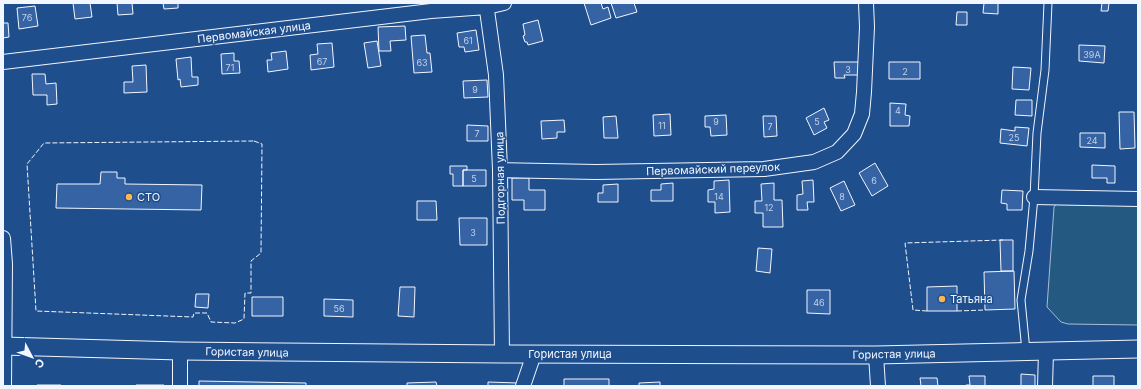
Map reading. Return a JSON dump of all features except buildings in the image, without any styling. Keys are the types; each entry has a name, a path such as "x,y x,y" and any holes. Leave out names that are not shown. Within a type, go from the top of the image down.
{"street":[{"name":"Первомайская улица","path":"3,62 504,3"},
{"name":"Первомайский переулок","path":"500,170 596,172 764,169 814,162 837,152 854,134 862,114 867,27 866,3"},
{"name":"Подгорная улица","path":"486,5 496,75 500,170 502,354"},
{"path":"1034,197 1138,199"},
{"path":"3,238 5,264 4,386"},
{"name":"Гористая улица","path":"4,346 180,351 876,355 1138,349"},
{"path":"180,351 180,386"},
{"path":"1045,386 1046,352"},
{"path":"523,386 534,354"},
{"path":"876,355 878,386"}],"lane":[{"path":"1026,352 1021,300 1029,251 1034,197 1037,133 1045,70 1048,3"}],"shaded area":[{"path":"1059,200 1138,201 1138,325 1068,324 1061,322 1047,307 1054,207"}],"fence":[{"path":"254,141 262,144 261,253 251,261 251,293 245,293 244,319 235,323 211,322 207,313 194,313 193,317 36,311 27,164 44,143 254,141"},
{"path":"927,311 913,310 905,243 1003,240"},
{"path":"957,311 985,310"}],"place":[{"name":"СТО","path":"129,197"},
{"name":"Татьяна","path":"942,299"}]}
